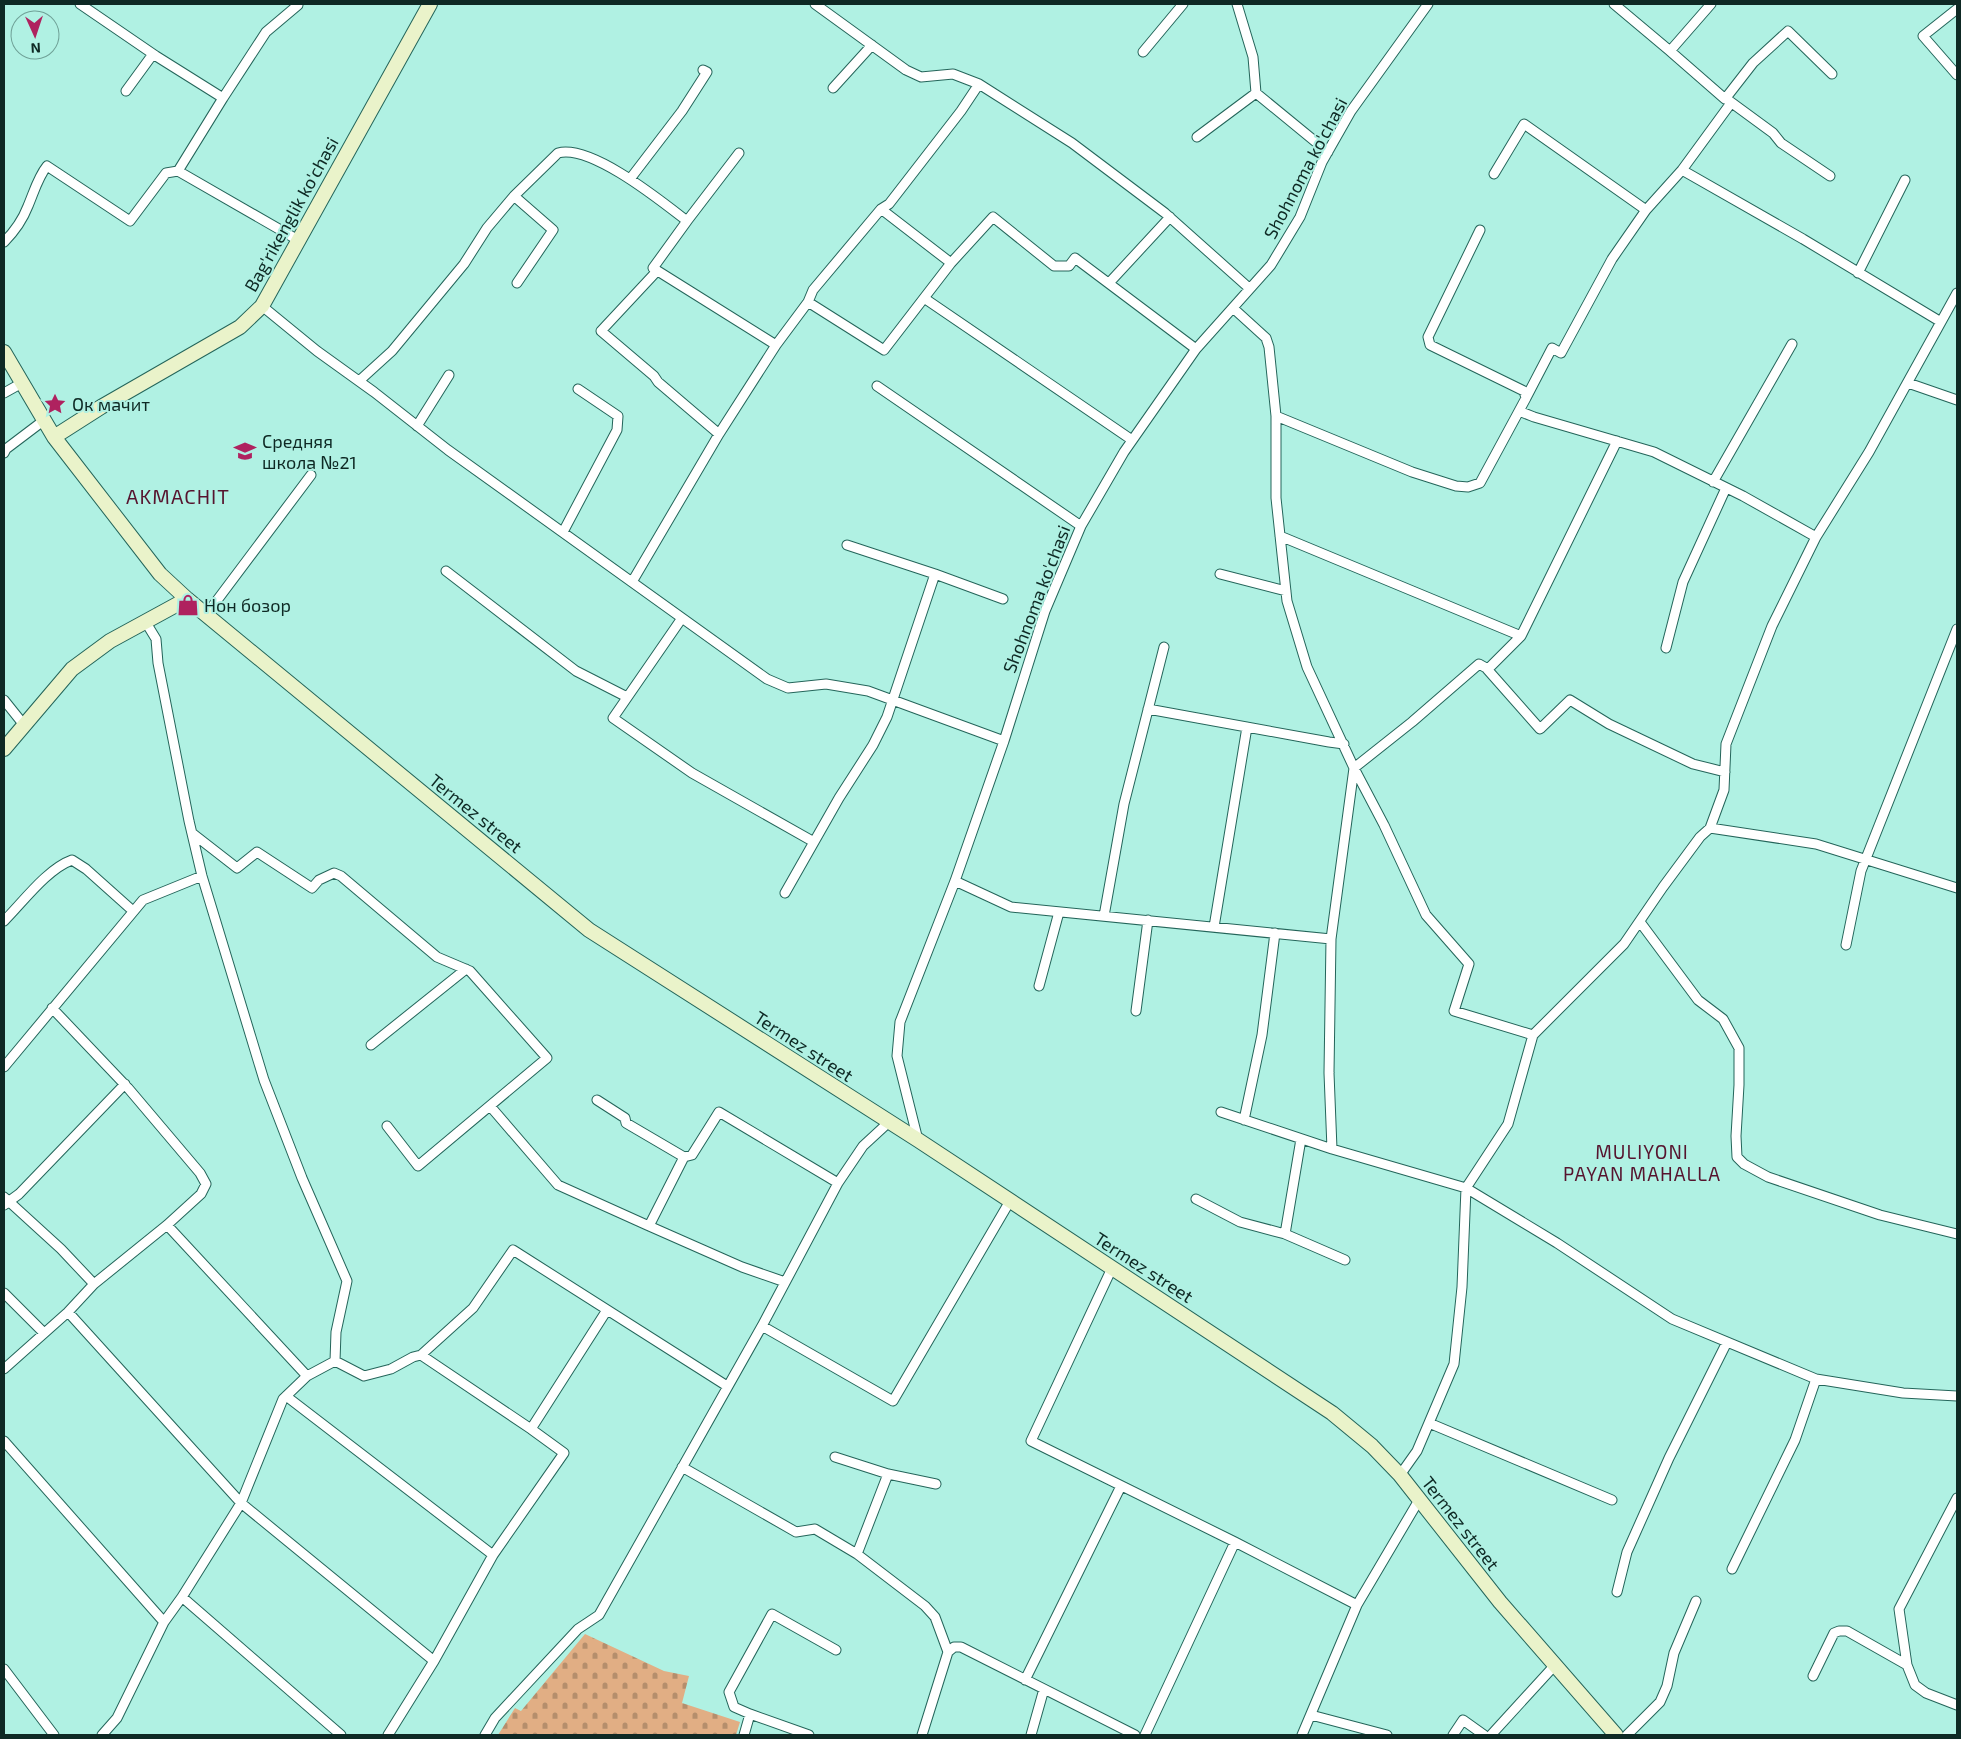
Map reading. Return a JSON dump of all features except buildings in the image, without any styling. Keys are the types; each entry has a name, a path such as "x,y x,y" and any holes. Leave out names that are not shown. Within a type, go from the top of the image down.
{"main road":[{"name":"Bag'rikenglik ko'chasi","path":"54,437 101,407 240,327 262,306 430,4"},
{"name":"Termez street","path":"4,352 54,437 160,574 187,599 588,930 918,1140 1332,1413 1372,1446 1400,1475 1500,1602 1616,1735"},
{"path":"4,749 72,669 110,641 187,599"}],"street":[{"path":"80,4 153,54 223,98"},
{"path":"178,171 266,32 298,4"},
{"path":"815,4 906,70 921,77 953,74 979,84 1072,143 1170,217 1249,288"},
{"path":"1143,52 1183,4"},
{"path":"1237,4 1253,57 1256,93 1328,152"},
{"name":"Shohnoma ko'chasi","path":"918,1140 897,1056 900,1022 955,881 1004,741 1045,611 1081,526 1132,440 1196,349 1271,264 1300,217 1328,152 1351,111 1428,4"},
{"path":"1614,4 1728,101 1773,133 1781,143 1830,176"},
{"path":"1670,52 1711,4"},
{"path":"1955,8 1923,36 1957,75"},
{"path":"1276,416 1412,472 1456,486 1468,487 1480,483 1552,348 1562,353 1612,259 1646,210 1682,170 1752,63 1788,31 1832,74"},
{"path":"833,88 872,45"},
{"path":"126,91 153,54"},
{"path":"630,179 682,111 707,72 703,70"},
{"path":"632,582 719,434 776,345 808,302 812,290 881,209 889,204 961,111 979,84"},
{"path":"1197,137 1256,93"},
{"path":"1494,174 1524,124 1646,210"},
{"path":"359,381 392,351 464,264 486,228 514,196 558,153 568,151 588,157 630,179 687,221"},
{"path":"739,153 653,268 776,345"},
{"path":"4,242 12,233 28,207 37,183 47,166 130,221 166,173 178,171 298,240"},
{"path":"1682,170 1803,239 1941,322"},
{"path":"1858,273 1905,180"},
{"path":"514,196 553,230 517,282"},
{"path":"881,209 951,263"},
{"path":"808,302 884,350 951,263 993,217 1054,266 1069,266 1075,258 1196,349"},
{"path":"1109,284 1170,217"},
{"path":"1480,230 1428,337 1428,342 1430,345 1524,391 1526,398"},
{"path":"657,271 602,332 719,434"},
{"path":"1400,1475 1417,1451 1454,1364 1462,1287 1466,1188 1508,1124 1532,1035 1624,944 1684,859 1710,828 1724,790 1726,744 1772,626 1816,537 1869,452 1957,293"},
{"path":"924,298 1132,440"},
{"path":"262,306 317,351 417,426 767,679 788,688 826,684 868,691 1004,741"},
{"path":"1233,308 1266,338 1268,347 1276,416 1276,498 1287,601 1307,667 1426,915 1469,964 1454,1011 1532,1035"},
{"path":"1713,482 1792,344"},
{"path":"417,426 449,374"},
{"path":"4,393 22,383"},
{"path":"1908,383 1957,400"},
{"path":"877,386 1081,526"},
{"path":"563,532 617,430 618,423 618,416 578,389"},
{"path":"1520,411 1534,417 1654,452 1726,488 1816,537"},
{"path":"4,453 6,449 43,421"},
{"path":"1488,669 1521,636 1617,441"},
{"path":"206,615 311,475"},
{"path":"1666,648 1683,582 1726,488"},
{"path":"1280,536 1521,636"},
{"path":"847,545 1003,599"},
{"path":"446,571 576,671 627,697"},
{"path":"785,893 838,798 873,746 894,699 894,694 935,574"},
{"path":"1220,574 1286,591"},
{"path":"682,618 613,718 692,773 814,842"},
{"path":"145,621 156,639 158,663 202,876 264,1080 302,1178 347,1281 336,1332 336,1361"},
{"path":"1846,945 1861,871 1957,629"},
{"path":"1104,916 1124,804 1164,646"},
{"path":"1332,1149 1329,1073 1331,939 1354,768 1412,722 1479,664 1488,669 1540,729 1570,700 1609,724 1693,764 1725,772"},
{"path":"4,700 24,725"},
{"path":"1148,709 1344,744"},
{"path":"1214,927 1247,727"},
{"path":"1710,828 1816,844 1957,888"},
{"path":"192,833 237,868 257,852 312,888 319,880 334,874 341,876 437,957 470,971 547,1058 418,1166 387,1126"},
{"path":"4,921 51,873 62,864 72,860 86,869 133,911"},
{"path":"4,1067 143,900 202,876"},
{"path":"955,881 1011,907 1331,939"},
{"path":"1040,986 1059,912"},
{"path":"1136,1012 1148,920"},
{"path":"1640,922 1698,1000 1723,1018 1739,1048 1736,1136 1737,1157 1744,1164 1768,1177 1880,1215 1957,1234"},
{"path":"1244,1120 1262,1035 1275,933"},
{"path":"371,1045 466,969"},
{"path":"4,1369 68,1312 94,1284 167,1225 201,1194 206,1184 200,1173 125,1084 52,1008"},
{"path":"94,1284 61,1249 5,1201 19,1194 125,1084"},
{"path":"597,1100 625,1118 626,1124 684,1157 692,1155 719,1112 838,1183"},
{"path":"490,1106 558,1185 742,1267 785,1282"},
{"path":"1221,1112 1332,1149 1466,1188 1557,1243 1672,1319 1816,1379 1903,1393 1957,1396"},
{"path":"485,1735 495,1718 578,1629 599,1615 762,1326 838,1183 864,1146 889,1122"},
{"path":"1285,1234 1300,1139"},
{"path":"649,1226 684,1157"},
{"path":"1196,1199 1240,1222 1285,1234 1345,1260"},
{"path":"762,1326 893,1402 1010,1201"},
{"path":"167,1225 307,1376"},
{"path":"336,1361 364,1376 392,1369 413,1356 421,1355 473,1308 513,1250 727,1386"},
{"path":"1112,1268 1031,1441 1235,1542 1357,1606"},
{"path":"4,1293 44,1333"},
{"path":"531,1430 607,1310"},
{"path":"68,1312 241,1503 434,1661"},
{"path":"1617,1592 1627,1552 1669,1458 1727,1342"},
{"path":"388,1735 434,1661 493,1555 564,1453 421,1355"},
{"path":"102,1735 117,1718 164,1622 182,1598 241,1503 283,1399 307,1376 336,1361"},
{"path":"1732,1569 1795,1440 1816,1379"},
{"path":"286,1396 493,1555"},
{"path":"1429,1423 1612,1500"},
{"path":"4,1441 164,1622"},
{"path":"835,1457 888,1474 936,1484"},
{"path":"682,1467 796,1532 815,1529 857,1554 925,1606 935,1617 948,1652"},
{"path":"857,1554 888,1474"},
{"path":"1025,1680 1121,1486"},
{"path":"1957,1498 1899,1609 1907,1665 1915,1685 1926,1693 1957,1704"},
{"path":"1302,1735 1357,1606 1419,1500"},
{"path":"1145,1735 1235,1542"},
{"path":"182,1598 341,1735"},
{"path":"1627,1735 1660,1702 1667,1686 1674,1653 1696,1602"},
{"path":"809,1735 734,1707 729,1692 772,1614 836,1650"},
{"path":"1813,1676 1834,1634 1839,1631 1847,1631 1907,1665"},
{"path":"922,1735 948,1652 954,1647 961,1647 1135,1735"},
{"path":"1491,1735 1555,1665"},
{"path":"4,1669 54,1735"},
{"path":"1031,1735 1044,1690"},
{"path":"744,1735 750,1714"},
{"path":"1311,1715 1387,1735"},
{"path":"1453,1735 1463,1720 1484,1735"}],"green space":[{"path":"585,1634 664,1671 689,1676 682,1703 740,1722 736,1735 498,1735 515,1708 521,1711"}],"place":[{"name":"Ок мачит","path":"55,404"},
{"name":"Средняя школа №21","path":"245,451"},
{"name":"Нон бозор","path":"188,605"}],"district":[{"name":"AKMACHIT","path":"178,496"},
{"name":"MULIYONI PAYAN MAHALLA","path":"1642,1162"}]}
